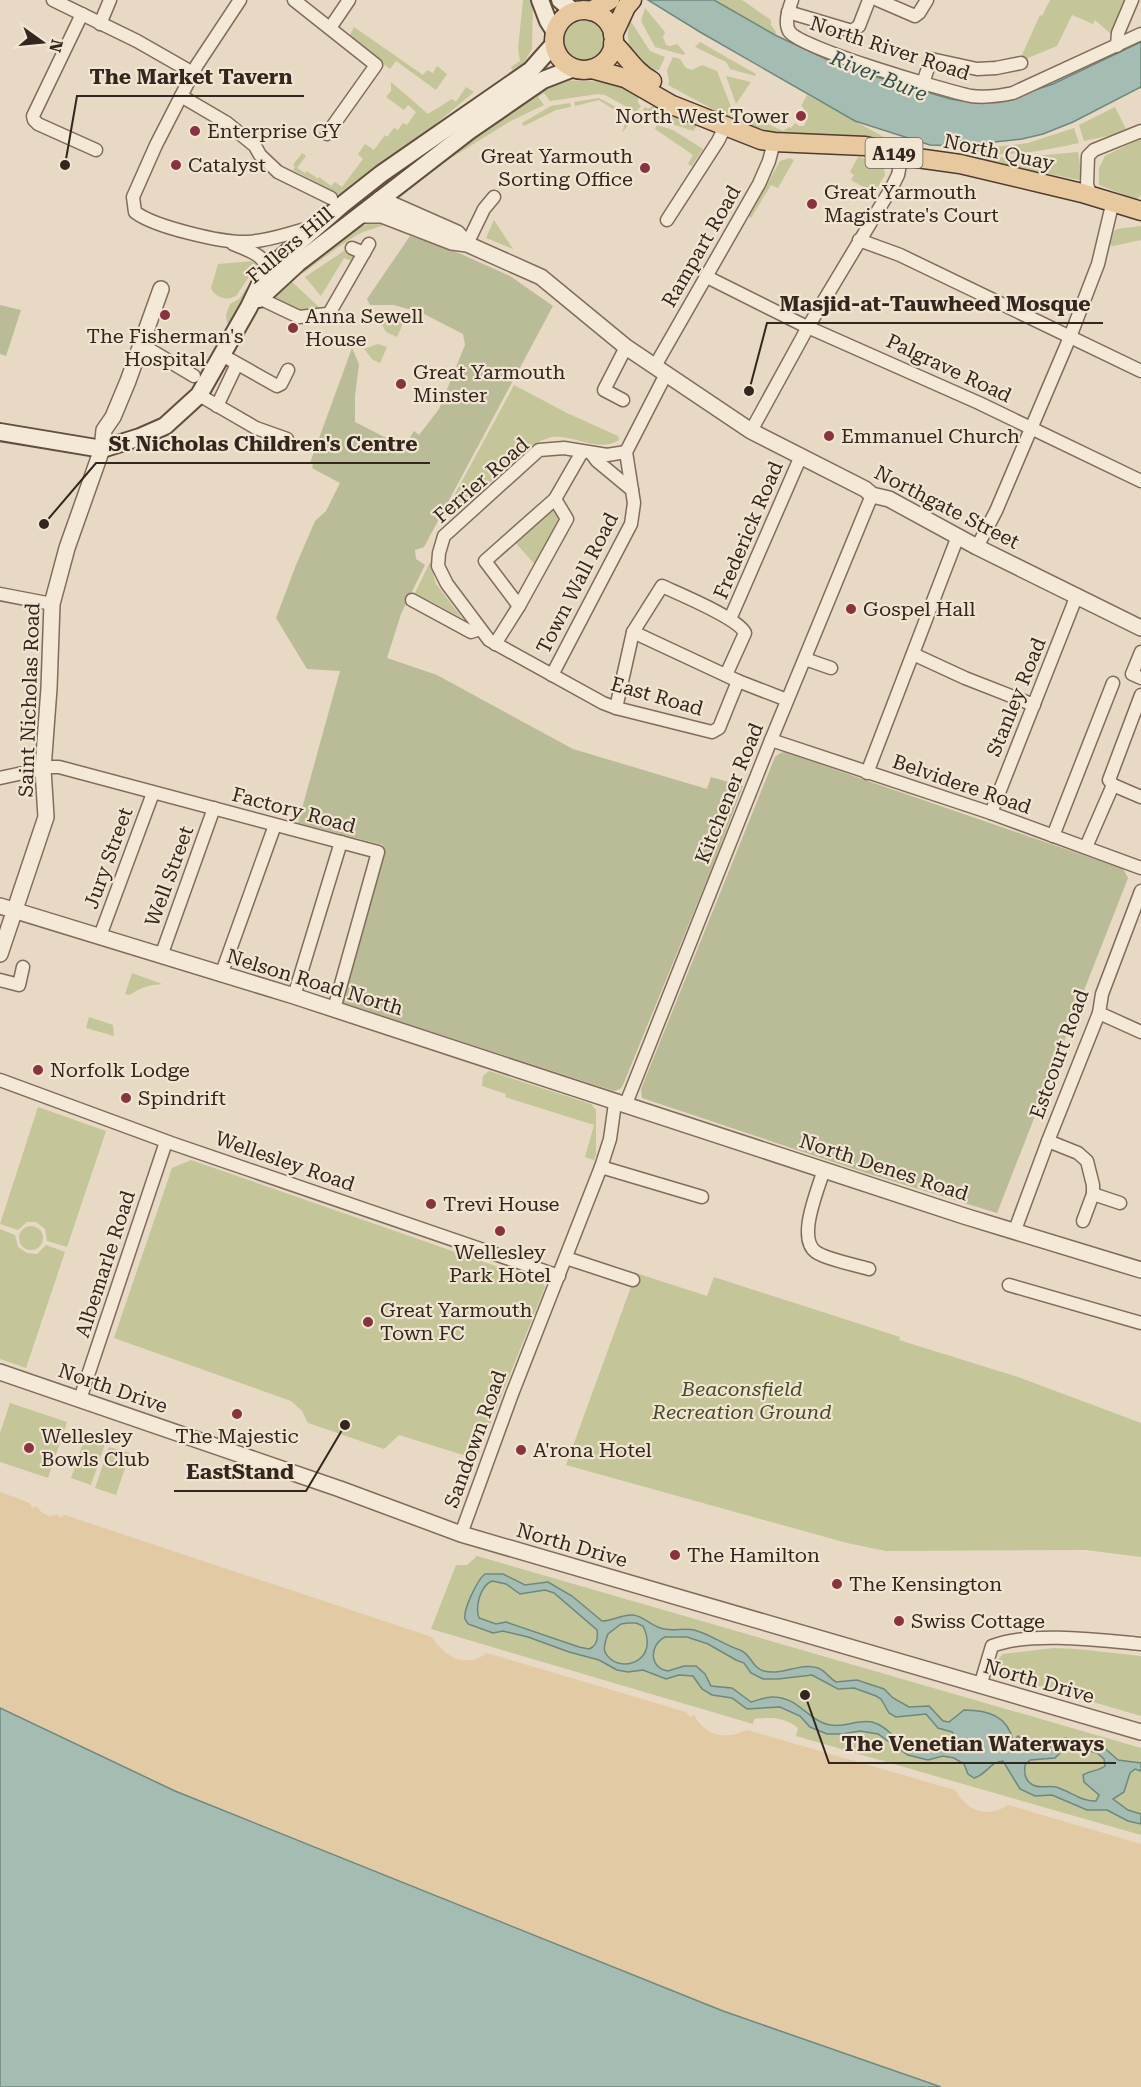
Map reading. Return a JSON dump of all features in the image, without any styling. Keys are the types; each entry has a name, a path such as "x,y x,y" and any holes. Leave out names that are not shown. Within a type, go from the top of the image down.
{"main road":[{"path":"540,0 555,38 560,59 574,68"},
{"path":"560,0 582,12"},
{"path":"555,38 562,20 610,0"},
{"path":"592,69 608,58 613,39 626,8 632,0"},
{"name":"A149","path":"582,12 600,15 607,21 613,39"},
{"name":"Fullers Hill","path":"262,291 282,257 317,226 381,174 531,70 555,38"},
{"name":"North Quay","path":"613,39 632,67 682,99 698,114"},
{"name":"Fullers Hill","path":"262,291 402,181 526,90 556,74 574,68"},
{"name":"A149","path":"574,68 592,69"},
{"name":"North Quay","path":"592,69 625,78 672,105 751,137 774,142 865,146 960,164 1086,194"},
{"name":"A149","path":"1086,194 1141,211"},
{"path":"317,226 329,227 361,203 370,199 380,199"},
{"path":"0,432 102,449 165,426 199,394 262,291"}],"street":[{"path":"53,0 137,41 193,73"},
{"path":"100,24 110,0"},
{"path":"240,0 193,73 181,96 133,197 135,212 152,221 224,240 259,255 265,261 262,291 299,317 330,312 362,249"},
{"path":"294,0 376,65 327,134"},
{"path":"330,28 349,0"},
{"path":"790,6 852,30 859,26 869,0"},
{"path":"878,0 915,16 927,0"},
{"path":"1117,46 1118,33 1132,0"},
{"name":"North River Road","path":"790,6 787,24 789,31 819,49 923,83 972,96 991,97 1013,93 1141,34"},
{"path":"82,14 33,116 38,124 96,150"},
{"path":"923,83 931,59 977,69 1021,63"},
{"path":"181,96 228,123 255,146 260,155 278,172 331,198"},
{"path":"667,219 726,125"},
{"path":"1086,194 1088,156 1094,150 1141,131"},
{"name":"Rampart Road","path":"660,370 707,277 759,184 774,142"},
{"path":"751,431 808,327 898,175 902,154"},
{"path":"402,181 401,195 408,211"},
{"path":"467,243 484,209 494,197"},
{"name":"Northgate Street","path":"380,199 457,233 467,243 541,277 626,347 751,431 865,489 872,495 889,499 977,547 1141,628"},
{"path":"977,547 1033,429 1070,337 1098,264 1113,201"},
{"name":"Northgate Street","path":"361,214 382,215 452,242 467,243"},
{"path":"224,240 247,242 317,226"},
{"path":"859,240 900,255 1141,371"},
{"name":"Palgrave Road","path":"707,277 808,327 969,398 1141,481"},
{"name":"Saint Nicholas Road","path":"0,954 7,908 46,817 43,769 52,604 67,548 102,449 104,430 113,417 161,290"},
{"path":"142,345 194,376"},
{"path":"623,400 604,390 626,347"},
{"path":"222,355 277,386 281,384 288,370"},
{"path":"217,405 237,364"},
{"path":"626,452 660,370"},
{"path":"199,394 256,428 287,439"},
{"name":"Ferrier Road","path":"447,584 438,566 439,553 448,530 539,450 564,448 607,455 626,452"},
{"name":"Town Wall Road","path":"552,675 631,524 634,503 626,452"},
{"path":"519,606 485,561 555,500 587,453 632,490"},
{"name":"Frederick Road","path":"730,620 801,456"},
{"name":"Kitchener Road","path":"620,1104 872,495"},
{"path":"495,644 519,606 567,519 555,500"},
{"path":"867,773 958,536"},
{"name":"East Road","path":"447,584 480,629 495,644 616,708 712,732 719,728 732,678"},
{"path":"616,708 633,632 662,586 740,625 745,633 732,678"},
{"path":"0,594 52,604"},
{"name":"Stanley Road","path":"991,813 1077,595"},
{"path":"412,600 471,632 480,629"},
{"path":"633,632 732,678 787,700"},
{"path":"1141,652 1132,674 1141,678"},
{"path":"913,654 965,678 1034,705"},
{"path":"805,659 831,668"},
{"path":"1053,836 1113,682"},
{"path":"1141,694 1109,780 1113,785 1141,797"},
{"name":"Belvidere Road","path":"771,740 991,813 1141,868"},
{"name":"Factory Road","path":"0,778 51,766 59,767 378,852 334,1009"},
{"path":"1086,847 1113,785"},
{"name":"Jury Street","path":"100,936 153,793"},
{"name":"Well Street","path":"161,956 213,808"},
{"path":"221,975 275,825"},
{"path":"294,996 341,842"},
{"name":"Estcourt Road","path":"1015,1230 1099,1013 1101,994 1141,891"},
{"name":"Nelson Road North","path":"7,908 294,996 620,1104"},
{"path":"0,980 19,985 23,967"},
{"path":"1099,1013 1141,1032"},
{"name":"Wellesley Road","path":"0,1080 166,1142 559,1276"},
{"name":"Sandown Road","path":"461,1534 512,1394 601,1167 620,1104"},
{"name":"North Denes Road","path":"620,1104 964,1216 1141,1270"},
{"path":"1048,1141 1083,1156 1089,1166 1093,1194 1083,1221"},
{"name":"Albemarle Road","path":"80,1399 166,1142"},
{"path":"601,1167 702,1197"},
{"path":"824,1169 807,1228 809,1243 816,1253 869,1269"},
{"path":"1093,1194 1120,1203"},
{"path":"566,1258 633,1280"},
{"path":"1009,1285 1141,1323"},
{"name":"North Drive","path":"0,1372 340,1489 461,1534 1141,1732"},
{"path":"980,1686 992,1646 1000,1643 1044,1639 1141,1644"}],"green space":[{"path":"523,0 533,0 532,49 523,64 512,70 511,67 520,61 518,48"},
{"path":"714,0 742,0 771,20 775,35"},
{"path":"1050,0 1125,0 1111,34 1095,20 1093,24 1072,15 1057,46 1023,60 1022,55 1040,15 1042,16"},
{"path":"645,8 665,32 663,37 666,45 677,44 685,53 684,55 655,47 641,21"},
{"path":"584,19 593,20 600,25 605,32 605,50 600,57 593,62 584,63 575,62 568,57 563,50 562,41 563,32 568,25 575,20"},
{"path":"630,20 650,51 665,57 659,70 649,71 631,48 628,37"},
{"path":"354,27 423,75 427,70 433,73 437,66 447,74 436,90 396,61 390,69 349,37"},
{"path":"700,42 756,74 755,76 730,69 726,62 695,47"},
{"path":"673,57 680,59 686,68 692,70 702,65 717,71 732,109 729,118 668,85 667,70"},
{"path":"726,76 751,82 736,104"},
{"path":"558,80 611,82 698,124 693,131 641,114 645,107 648,109 654,105 638,96 638,103 641,106 636,112 605,95 550,101 544,93 538,97 544,105 509,122 438,166 411,189 408,188 447,151"},
{"path":"391,82 428,114 452,99 456,102 466,87 474,92 414,142 377,165 340,195 293,170 295,167 293,165 302,153 306,156 297,168 305,173 307,171 318,179 319,177 331,186 335,182 342,187 363,159 358,154 365,144 374,150 385,135 387,137 394,128 398,130 403,123 407,125 416,112 408,105 404,110 386,97 391,91"},
{"path":"807,95 884,137 882,141 787,136 741,123 741,120 753,117 783,131 791,128 795,123 804,126 807,119 801,113 804,108 801,106"},
{"path":"599,98 634,117 622,133 627,118 599,100 575,106 574,102"},
{"path":"570,103 571,107 556,110 524,126 522,123 551,106"},
{"path":"1115,107 1126,129 1112,135 1084,141 1079,125"},
{"path":"657,125 673,130 703,149 692,166 688,164 693,155 655,129"},
{"path":"1074,128 1079,143 1008,154 967,150 1028,143"},
{"path":"1141,138 1141,195 1137,200 1099,185 1099,168 1105,156"},
{"path":"1078,152 1082,177 1079,180 971,158 1025,157"},
{"path":"858,157 879,161 883,164 885,175 874,193 851,180 854,175 850,172"},
{"path":"790,158 794,160 778,188 771,185 751,218 749,216 780,161"},
{"path":"376,220 388,222 357,235 302,274 299,270 345,234"},
{"path":"494,220 513,249 486,238"},
{"path":"1141,226 1141,240 1110,245 1114,231 1117,229"},
{"path":"410,236 461,254 510,276 553,306 424,547 415,550 416,559 425,565 401,614 387,658 437,675 573,749 707,789 711,777 743,786 623,1085 614,1091 340,1002 383,845 298,823 340,671 307,669 276,618 315,521 326,511 340,483 312,468 313,465 310,463 352,348 359,364 355,422 404,447 414,431 419,435 439,409 465,345 463,334 422,313 394,305 370,305 367,299"},
{"path":"353,245 354,259 351,261 344,258 321,296 305,277"},
{"path":"254,261 257,265 236,296 222,298 215,294 211,288 218,264"},
{"path":"262,267 265,273 231,323 227,323 226,315 230,304 239,299"},
{"path":"288,278 320,308 300,314 274,299 274,294"},
{"path":"0,305 21,310 6,356 0,354"},
{"path":"379,315 399,316 405,319 397,337 386,332"},
{"path":"378,344 387,347 380,363 373,360 364,349"},
{"path":"514,385 567,413 618,436 619,440 603,445 553,437 539,442 527,449 456,513 449,505"},
{"path":"555,507 564,516 538,568 514,541"},
{"path":"430,562 436,584 462,618 415,593"},
{"path":"784,752 1123,869 1128,878 997,1213 866,1173 642,1098 641,1089 775,757"},
{"path":"132,973 163,984 145,987 130,995 125,994"},
{"path":"89,1017 113,1025 114,1036 86,1028"},
{"path":"489,1071 591,1104 596,1110 594,1160 585,1157 594,1125 505,1097 506,1094 482,1086 483,1076"},
{"path":"38,1107 106,1131 67,1247 47,1241 45,1229 36,1222 27,1222 18,1230 0,1224"},
{"path":"191,1160 542,1282 545,1287 476,1459 399,1435 384,1449 308,1423 302,1411 291,1401 114,1338 172,1168"},
{"path":"31,1226 39,1230 43,1238 39,1246 31,1250 23,1246 19,1238 23,1230"},
{"path":"0,1229 15,1235 18,1247 27,1253 37,1254 46,1245 65,1252 26,1368 0,1359"},
{"name":"Beaconsfield Recreation Ground","path":"636,1273 707,1296 714,1277 900,1337 899,1340 1018,1377 1141,1423 1141,1557 1086,1550 886,1551 847,1543 566,1465"},
{"name":"Wellesley Bowls Club","path":"10,1403 67,1422 48,1478 0,1462 0,1433"},
{"path":"85,1437 105,1444 91,1485 71,1478"},
{"path":"109,1447 130,1453 116,1495 95,1488"},
{"path":"477,1556 1141,1748 1141,1835 796,1736 798,1728 783,1720 754,1719 753,1724 431,1629 456,1565 467,1565"},
{"path":"1054,1648 1141,1656 1141,1716 994,1673 997,1661 1003,1654"}],"sand":[{"path":"0,1492 30,1503 32,1508 36,1506 48,1516 57,1514 60,1518 65,1515 432,1637 443,1650 456,1658 471,1660 487,1653 686,1712 690,1717 694,1715 704,1728 717,1734 732,1735 747,1730 955,1790 965,1803 978,1811 993,1812 1008,1805 1141,1844 1141,2087 679,2087 0,1846"}],"shaded area":[{"path":"648,0 714,0 775,35 841,66 950,99 969,102 1005,100 1053,84 1141,42 1141,87 1073,122 1043,134 1022,139 957,146 930,145 855,121"},
{"path":"485,1574 503,1574 525,1585 548,1582 572,1596 602,1621 633,1615 662,1629 694,1630 744,1652 757,1667 764,1671 818,1668 836,1682 857,1680 884,1689 893,1698 909,1707 929,1706 943,1721 949,1722 964,1710 989,1713 1002,1720 1013,1741 1018,1736 1022,1739 1017,1744 1033,1750 1047,1750 1058,1740 1066,1738 1101,1745 1118,1760 1141,1763 1141,1771 1135,1769 1130,1773 1124,1792 1113,1799 1128,1810 1141,1814 1141,1824 1128,1821 1107,1810 1087,1810 1052,1795 1035,1796 1020,1789 1003,1761 995,1763 974,1778 968,1774 964,1764 954,1758 943,1756 928,1760 908,1755 878,1734 860,1731 827,1734 810,1727 800,1716 780,1707 747,1709 732,1698 712,1695 702,1689 693,1676 679,1675 666,1679 643,1670 628,1672 617,1670 599,1660 528,1637 503,1631 493,1633 468,1624 465,1615 468,1602","holes":["492,1581 506,1584 520,1594 545,1590 554,1593 597,1630 595,1644 589,1649 579,1647 506,1622 496,1624 479,1618 479,1597","636,1623 643,1626 647,1639 646,1649 642,1657 635,1662 618,1663 605,1652 608,1634 621,1624","665,1637 687,1637 708,1644 744,1663 751,1673 763,1679 812,1675 838,1689 854,1688 881,1699 889,1713 896,1717 926,1714 938,1728 952,1732 957,1738 948,1748 916,1749 906,1746 882,1726 872,1722 832,1725 819,1721 796,1704 783,1698 769,1697 751,1702 732,1688 711,1686 705,1674 696,1666 684,1666 668,1671 657,1666 653,1656 656,1645","1071,1746 1097,1753 1104,1759 1105,1766 1083,1775 1084,1782 1099,1795 1096,1801 1086,1800 1056,1787 1036,1786 1027,1779 1025,1765 1030,1760 1055,1758 1065,1748"]},
{"path":"0,1708 175,1791 723,2011 941,2087 0,2087"}],"place":[{"name":"North West Tower","path":"801,116"},
{"name":"Enterprise GY","path":"195,131"},
{"name":"The Market Tavern","path":"65,165"},
{"name":"Catalyst","path":"176,165"},
{"name":"Great Yarmouth Sorting Office","path":"645,168"},
{"name":"Great Yarmouth Magistrate's Court","path":"812,204"},
{"name":"The Fisherman's Hospital","path":"165,315"},
{"name":"Anna Sewell House","path":"293,328"},
{"name":"Great Yarmouth Minster","path":"401,384"},
{"name":"Masjid-at-Tauwheed Mosque","path":"749,391"},
{"name":"Emmanuel Church","path":"829,436"},
{"name":"St Nicholas Children's Centre","path":"44,524"},
{"name":"Gospel Hall","path":"851,609"},
{"name":"Norfolk Lodge","path":"38,1070"},
{"name":"Spindrift","path":"126,1098"},
{"name":"Trevi House","path":"431,1204"},
{"name":"Wellesley Park Hotel","path":"500,1231"},
{"name":"Great Yarmouth Town FC","path":"368,1322"},
{"name":"The Majestic","path":"237,1414"},
{"name":"EastStand","path":"345,1425"},
{"name":"Wellesley Bowls Club","path":"29,1448"},
{"name":"A'rona Hotel","path":"521,1450"},
{"name":"The Hamilton","path":"675,1555"},
{"name":"The Kensington","path":"837,1584"},
{"name":"Swiss Cottage","path":"899,1621"},
{"name":"The Venetian Waterways","path":"805,1695"}],"water label":[{"name":"River Bure","path":"879,76"}]}
